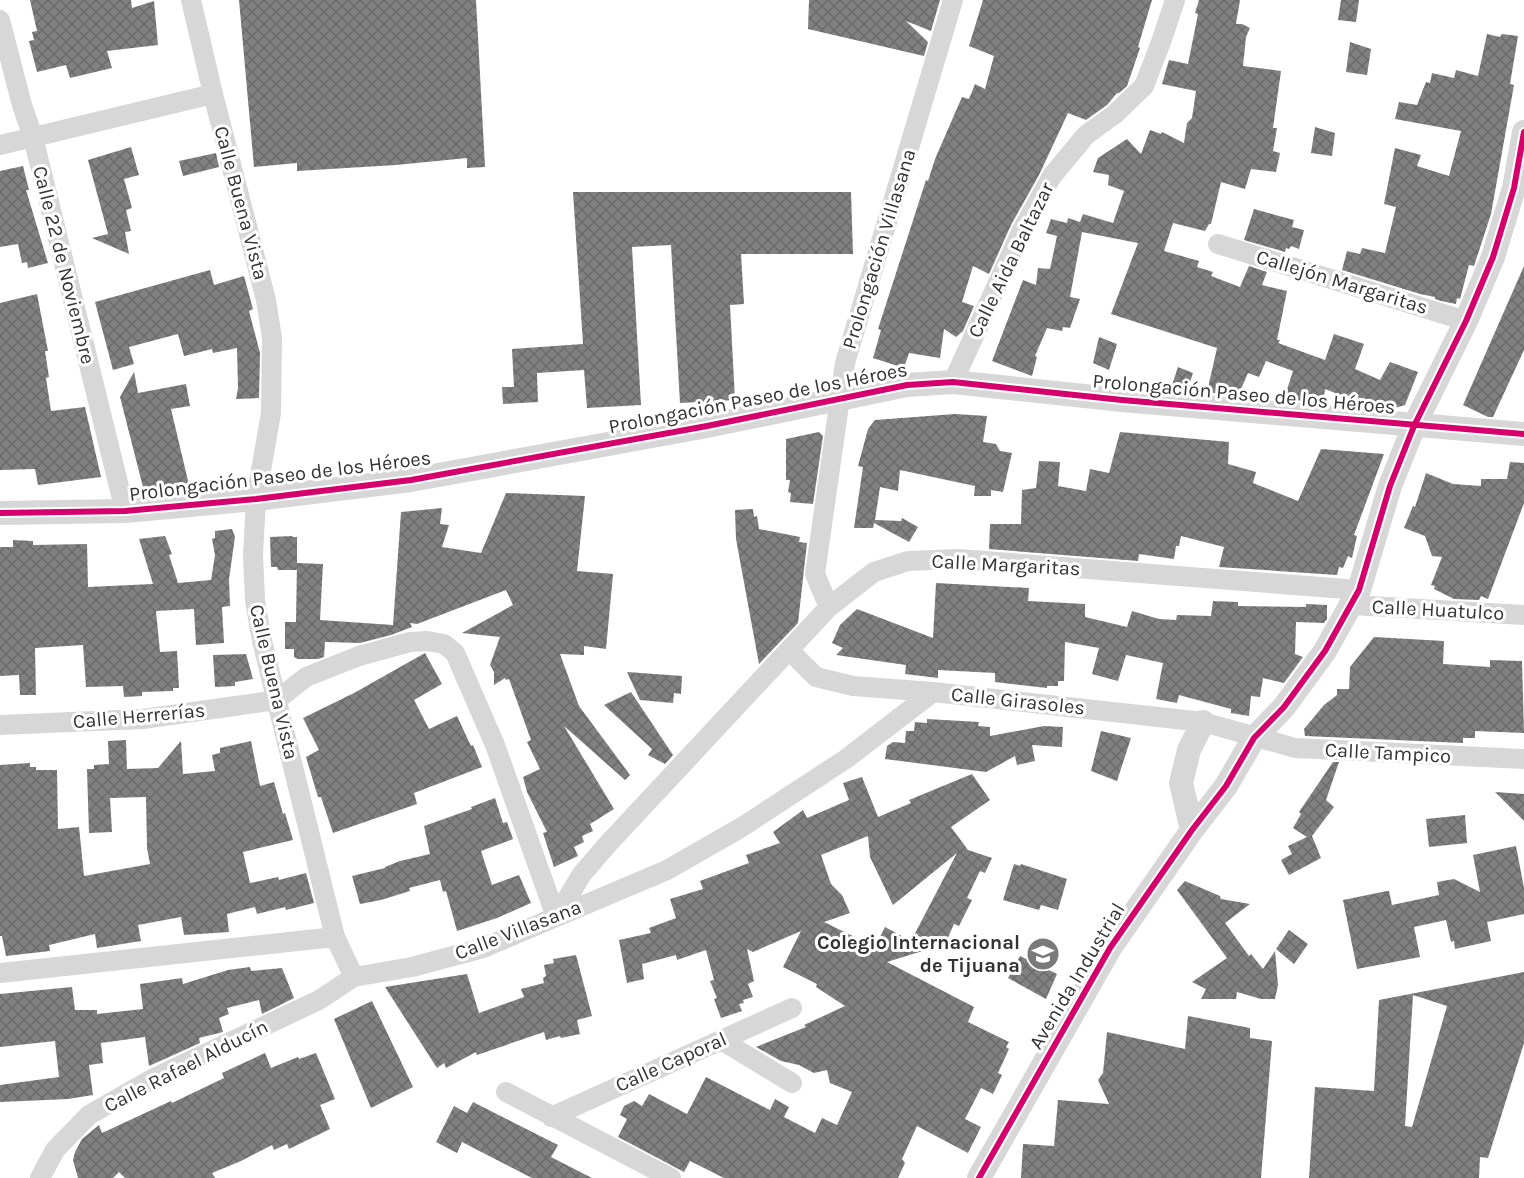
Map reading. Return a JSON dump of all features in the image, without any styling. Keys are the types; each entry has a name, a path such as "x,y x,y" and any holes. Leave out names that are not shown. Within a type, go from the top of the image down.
{"street":[{"name":"Calle Buena Vista","path":"191,0 266,300 272,338 271,413 256,499 253,555 255,600 262,641 335,937"},
{"name":"Prolongación Villasana","path":"829,607 815,574 845,363 953,0"},
{"name":"Calle Aida Baltazar","path":"953,382 1022,230 1052,176 1086,135 1115,114 1144,86 1174,0"},
{"name":"Calle 22 de Noviembre","path":"0,20 22,105 33,137 125,511"},
{"path":"0,145 213,94"},
{"name":"Avenida Industrial","path":"979,1178 1110,948 1192,830 1226,786 1254,738 1284,707 1304,681 1325,651 1356,598 1390,486 1414,426 1466,321 1493,257 1514,188 1524,132"},
{"name":"Callejón Margaritas","path":"1218,244 1466,321"},
{"name":"Prolongación Paseo de los Héroes","path":"0,513 125,511 256,499 411,480 707,426 907,385 953,382 1414,426 1524,434"},
{"name":"Calle Margaritas","path":"556,917 582,874 608,845 829,607 874,572 908,561 958,559 1356,598"},
{"name":"Calle Huatulco","path":"1356,598 1524,615"},
{"path":"277,700 306,677 359,656 410,642 427,641 444,644 455,653 495,745 556,917"},
{"name":"Calle Girasoles","path":"790,651 816,677 853,686 933,692 1203,722 1254,738"},
{"name":"Calle Villasana","path":"354,978 412,967 483,948 667,870 742,827 846,759 933,692"},
{"name":"Calle Herrerías","path":"0,725 142,719 277,700"},
{"path":"1192,830 1181,783 1189,750 1203,722"},
{"name":"Calle Tampico","path":"1254,738 1295,748 1524,759"},
{"path":"0,973 335,937 354,978"},
{"name":"Calle Rafael Alducín","path":"40,1178 55,1150 89,1115 154,1078 319,1000 354,978"},
{"name":"Calle Caporal","path":"551,1117 792,1008"},
{"path":"721,1040 792,1083"},
{"path":"506,1092 671,1178"}],"building":[{"path":"30,0 131,0 132,8 154,1 158,45 107,51 112,68 70,78 66,65 37,72 29,41 34,40 32,32 37,31"},
{"path":"239,0 476,0 485,167 467,168 467,158 297,171 297,163 254,167"},
{"path":"809,0 940,0 931,31 906,21 928,42 924,56 808,29"},
{"path":"983,0 1152,0 1138,47 1140,48 1127,86 1117,93 1107,105 1086,120 1068,113 1039,175 1011,225 989,274 973,266 962,302 974,306 963,331 956,337 944,329 940,358 909,353 904,368 873,358 881,330 878,329 926,180 928,181 962,97 969,99 975,84 985,89 994,56 969,46"},
{"path":"1199,0 1240,0 1236,24 1250,28 1246,37 1243,66 1281,71 1273,128 1277,128 1273,151 1280,153 1276,172 1251,169 1245,189 1221,182 1211,224 1205,231 1173,223 1164,251 1199,261 1197,267 1213,272 1211,276 1240,287 1249,266 1267,272 1262,285 1287,291 1278,343 1325,360 1334,334 1364,344 1355,369 1380,380 1390,362 1418,372 1405,405 1395,408 1362,401 1361,403 1325,389 1323,403 1284,399 1293,371 1266,361 1259,377 1248,373 1238,396 1207,392 1217,348 1111,314 1138,243 1082,232 1070,297 1080,299 1070,328 1063,327 1062,331 1047,328 1035,356 1037,357 1032,376 992,361 1023,280 1036,285 1038,268 1050,269 1057,236 1046,233 1051,219 1067,223 1068,218 1080,222 1083,214 1113,223 1124,191 1108,185 1109,175 1093,172 1098,158 1127,139 1141,154 1150,130 1161,134 1162,132 1184,143 1187,123 1192,118 1196,91 1162,84 1169,60 1188,64"},
{"path":"1341,0 1359,0 1356,22 1338,20"},
{"path":"1487,34 1500,37 1502,34 1518,36 1510,84 1514,85 1491,214 1474,266 1469,265 1460,299 1457,298 1456,304 1441,301 1435,297 1342,270 1347,251 1360,254 1362,248 1385,253 1396,207 1384,204 1395,148 1421,155 1417,166 1449,176 1461,131 1395,119 1399,102 1417,105 1426,82 1430,83 1432,73 1454,78 1456,70 1478,76"},
{"path":"1350,42 1371,49 1367,75 1346,72"},
{"path":"1315,127 1335,133 1332,156 1311,153"},
{"path":"131,147 139,175 124,179 132,208 126,210 131,231 125,232 129,254 92,238 108,234 88,160"},
{"path":"216,153 219,167 183,176 179,161"},
{"path":"23,166 29,190 26,190 48,263 28,268 27,262 22,263 18,244 0,247 0,171"},
{"path":"573,192 851,192 853,254 741,254 744,304 730,305 735,400 680,403 671,245 632,247 641,405 587,408 584,370 537,373 538,402 503,404 502,387 514,387 512,349 583,344"},
{"path":"1254,209 1294,220 1292,227 1304,230 1299,249 1291,246 1289,249 1286,248 1285,252 1244,240"},
{"path":"1524,266 1524,350 1493,417 1488,417 1463,405"},
{"path":"210,270 214,285 244,276 253,309 249,311 260,353 259,398 236,399 237,348 213,353 212,349 184,356 178,334 129,347 134,364 113,370 95,302"},
{"path":"37,294 48,351 45,351 49,377 46,378 51,411 85,407 101,477 38,485 35,469 0,470 0,303"},
{"path":"1099,337 1117,344 1109,370 1093,363"},
{"path":"1178,367 1193,373 1187,391 1171,388"},
{"path":"134,372 138,393 186,384 190,406 171,409 189,485 167,490 167,493 147,494 143,487 120,397"},
{"path":"955,414 987,416 983,442 996,444 1000,451 1012,453 1003,492 991,490 991,496 974,496 975,486 900,470 898,491 880,487 875,520 901,521 902,518 918,527 909,542 874,523 873,528 854,528 863,467 858,466 868,429 875,420"},
{"path":"819,432 823,436 813,504 790,502 791,493 788,492 790,480 786,480 786,439"},
{"path":"1120,432 1229,442 1228,464 1256,472 1253,483 1298,501 1321,449 1384,454 1354,535 1357,536 1352,558 1348,556 1343,568 1339,567 1337,575 1219,567 1224,547 1181,536 1179,546 1176,546 1174,559 1139,554 1138,561 989,549 990,524 1021,524 1022,490 1036,488 1039,461 1060,462 1058,486 1086,491 1090,469 1109,473"},
{"path":"1510,462 1524,463 1524,503 1488,599 1481,596 1479,600 1454,599 1434,589 1435,586 1431,585 1442,557 1432,556 1425,536 1404,528 1413,506 1415,507 1426,473 1453,484 1481,486 1481,479 1507,479"},
{"path":"506,493 585,496 577,571 613,574 606,649 584,646 584,655 560,654 579,706 630,775 625,780 564,726 614,809 590,824 593,831 582,836 584,842 574,847 578,856 554,867 543,833 547,832 527,792 523,777 540,769 527,742 531,740 509,679 505,678 494,685 494,672 490,665 500,637 462,633 513,605 506,590 417,624 410,623 412,627 391,635 360,643 325,642 324,657 318,659 298,659 294,657 294,649 285,649 285,622 296,622 297,563 323,564 320,620 393,625 401,512 442,508 440,524 449,525 442,547 481,553"},
{"path":"753,509 754,517 757,516 759,529 800,537 799,542 807,543 798,623 759,664 736,539 735,510"},
{"path":"232,529 235,537 229,579 230,606 222,607 224,643 196,645 194,609 156,611 160,652 177,651 179,688 173,688 173,691 142,692 142,696 124,697 123,686 86,687 83,645 35,648 36,695 20,695 19,675 0,676 0,547 13,547 13,540 33,541 33,545 87,544 88,587 153,584 139,539 165,536 172,554 169,555 178,583 211,580 215,555 212,539 215,538 215,531"},
{"path":"270,537 297,537 297,570 278,570 277,567 271,567"},
{"path":"936,583 1029,588 1028,601 1085,604 1085,617 1127,627 1132,611 1159,619 1176,620 1177,615 1211,616 1213,601 1238,602 1238,606 1327,605 1327,619 1324,623 1296,622 1295,654 1303,657 1284,683 1263,678 1260,697 1251,696 1249,716 1231,713 1231,709 1179,695 1177,703 1156,699 1163,663 1126,655 1118,681 1092,674 1099,648 1065,642 1064,681 1058,681 1058,686 1047,686 1047,688 995,682 995,673 938,670 938,678 905,674 906,665 836,655 843,648 832,643 840,625 857,609 933,638"},
{"path":"1374,637 1444,641 1443,664 1490,667 1490,660 1522,661 1524,733 1475,731 1475,738 1463,738 1463,743 1305,736 1304,729 1324,705 1337,695 1337,689 1349,689 1350,667"},
{"path":"425,653 442,684 414,700 429,729 457,716 482,767 414,793 417,804 333,833 321,797 318,797 306,757 319,750 303,718 354,693"},
{"path":"246,654 253,679 235,682 235,686 215,687 213,655"},
{"path":"627,672 682,676 681,694 674,693 673,703 640,700"},
{"path":"631,692 673,755 665,764 648,755 652,749 604,705"},
{"path":"927,719 979,722 978,726 990,727 990,736 1044,726 1063,727 1062,747 1032,745 1035,761 1017,765 1015,756 986,772 885,759 887,746 893,742 905,743 906,731 914,731 915,722 927,723"},
{"path":"1101,731 1131,738 1117,781 1091,771"},
{"path":"126,740 127,769 158,768 181,741 183,774 215,771 212,755 220,753 220,748 251,741 260,786 274,782 293,840 243,852 250,883 278,877 279,880 306,873 314,903 257,914 255,907 227,914 229,932 184,935 181,917 138,925 141,941 97,948 95,934 49,945 50,951 6,956 2,936 0,936 0,765 30,763 30,767 36,767 36,770 57,770 58,829 79,827 84,876 150,864 147,848 146,797 110,798 112,832 89,833 87,769 94,769 94,765 109,764 108,741"},
{"path":"1333,762 1339,762 1326,800 1334,807 1312,836 1321,858 1289,875 1281,860 1292,854 1288,846 1307,837 1293,828 1301,814 1299,812"},
{"path":"972,774 990,800 951,827 968,850 992,858 985,873 980,871 967,898 972,900 959,926 954,924 945,944 887,962 974,1007 968,1022 1009,1042 1006,1047 1009,1049 998,1073 1002,1075 993,1094 981,1088 965,1119 981,1127 968,1153 917,1126 902,1159 905,1163 898,1178 724,1178 690,1161 684,1172 618,1137 627,1119 620,1115 624,1106 634,1101 642,1106 649,1094 687,1114 706,1077 770,1110 775,1099 789,1107 784,1117 815,1133 822,1118 837,1125 852,1092 830,1083 827,1070 814,1073 799,1065 781,1061 756,1047 806,1027 804,1025 845,1006 816,987 817,984 783,967 801,931 753,952 747,949 754,981 748,984 753,997 739,1004 742,1011 721,1018 714,999 717,998 710,981 714,980 706,950 677,960 676,955 642,964 644,979 627,983 619,940 651,933 649,928 676,918 670,899 703,889 700,881 749,863 746,855 780,843 773,832 803,810 807,818 849,800 843,783 862,777 878,817 911,803 909,800","holes":["868,836 870,857 893,905 957,853 911,941 885,927 875,947 824,922 850,913 842,895 831,884 821,855"]},
{"path":"1495,792 1524,794 1524,821"},
{"path":"495,798 503,823 507,822 513,839 481,851 492,885 519,875 531,903 497,918 457,931 446,891 443,892 440,880 409,888 410,891 381,900 360,904 352,876 430,854 424,826"},
{"path":"1465,815 1467,843 1429,847 1426,819"},
{"path":"1516,846 1524,888 1524,914 1487,922 1491,941 1455,949 1446,920 1414,927 1420,957 1357,969 1343,900 1389,891 1392,905 1439,895 1437,882 1454,879 1480,892 1473,855"},
{"path":"1014,864 1020,866 1021,864 1067,879 1058,910 1041,905 1039,910 1003,900"},
{"path":"1185,881 1220,896 1221,899 1250,904 1225,923 1249,956 1251,954 1263,969 1275,951 1278,985 1275,999 1261,999 1237,992 1236,999 1201,999 1206,989 1192,982 1227,958 1177,890"},
{"path":"1289,930 1308,944 1294,964 1276,949"},
{"path":"576,955 592,1016 577,1020 580,1034 546,1040 544,1032 477,1055 476,1052 446,1068 444,1063 437,1068 385,987 467,974 479,1013 524,997 521,989 544,983 543,978 546,976 544,965 554,963 553,959"},
{"path":"1020,956 1057,974 1046,999 1008,978"},
{"path":"250,967 251,971 282,968 294,998 262,1014 259,1000 227,1008 229,1014 219,1018 223,1032 199,1038 200,1043 149,1066 145,1037 101,1043 103,1063 89,1065 93,1095 68,1099 0,1102 0,1085 59,1077 55,1041 0,1047 0,994 72,987 75,1010 97,1010 97,1014 143,1009 140,984 182,978 183,984 228,970"},
{"path":"1524,972 1524,1043 1488,1158 1480,1157 1479,1178 1309,1178 1315,1087 1374,1091 1379,1000","holes":["1413,995 1447,1006 1412,1127 1405,1126"]},
{"path":"372,1001 413,1087 371,1108 334,1019"},
{"path":"1188,1016 1250,1028 1250,1038 1272,1041 1261,1178 1021,1178 1023,1144 1054,1146 1058,1100 1109,1104 1098,1080 1103,1073 1107,1032 1185,1049"},
{"path":"265,1053 271,1068 298,1057 299,1059 316,1053 335,1099 320,1105 330,1129 289,1149 287,1144 274,1150 272,1145 212,1173 215,1178 125,1178 119,1172 113,1178 78,1178 73,1160 75,1152 82,1139 99,1125 102,1133 171,1101 172,1103 224,1078 222,1073"},
{"path":"473,1102 558,1145 551,1157 592,1178 532,1178 462,1142 457,1153 436,1142 454,1106 467,1113"}],"cycle path":[{"path":"979,1178 1110,948 1192,830 1226,786 1254,738 1284,707 1325,651 1359,590 1390,486 1414,426 1466,321 1493,257 1514,188 1524,132"},
{"path":"0,513 125,511 256,499 411,480 707,426 907,385 953,382 1122,400 1524,434"}],"place":[{"name":"Colegio Internacional de Tijuana","path":"1043,954"}]}
